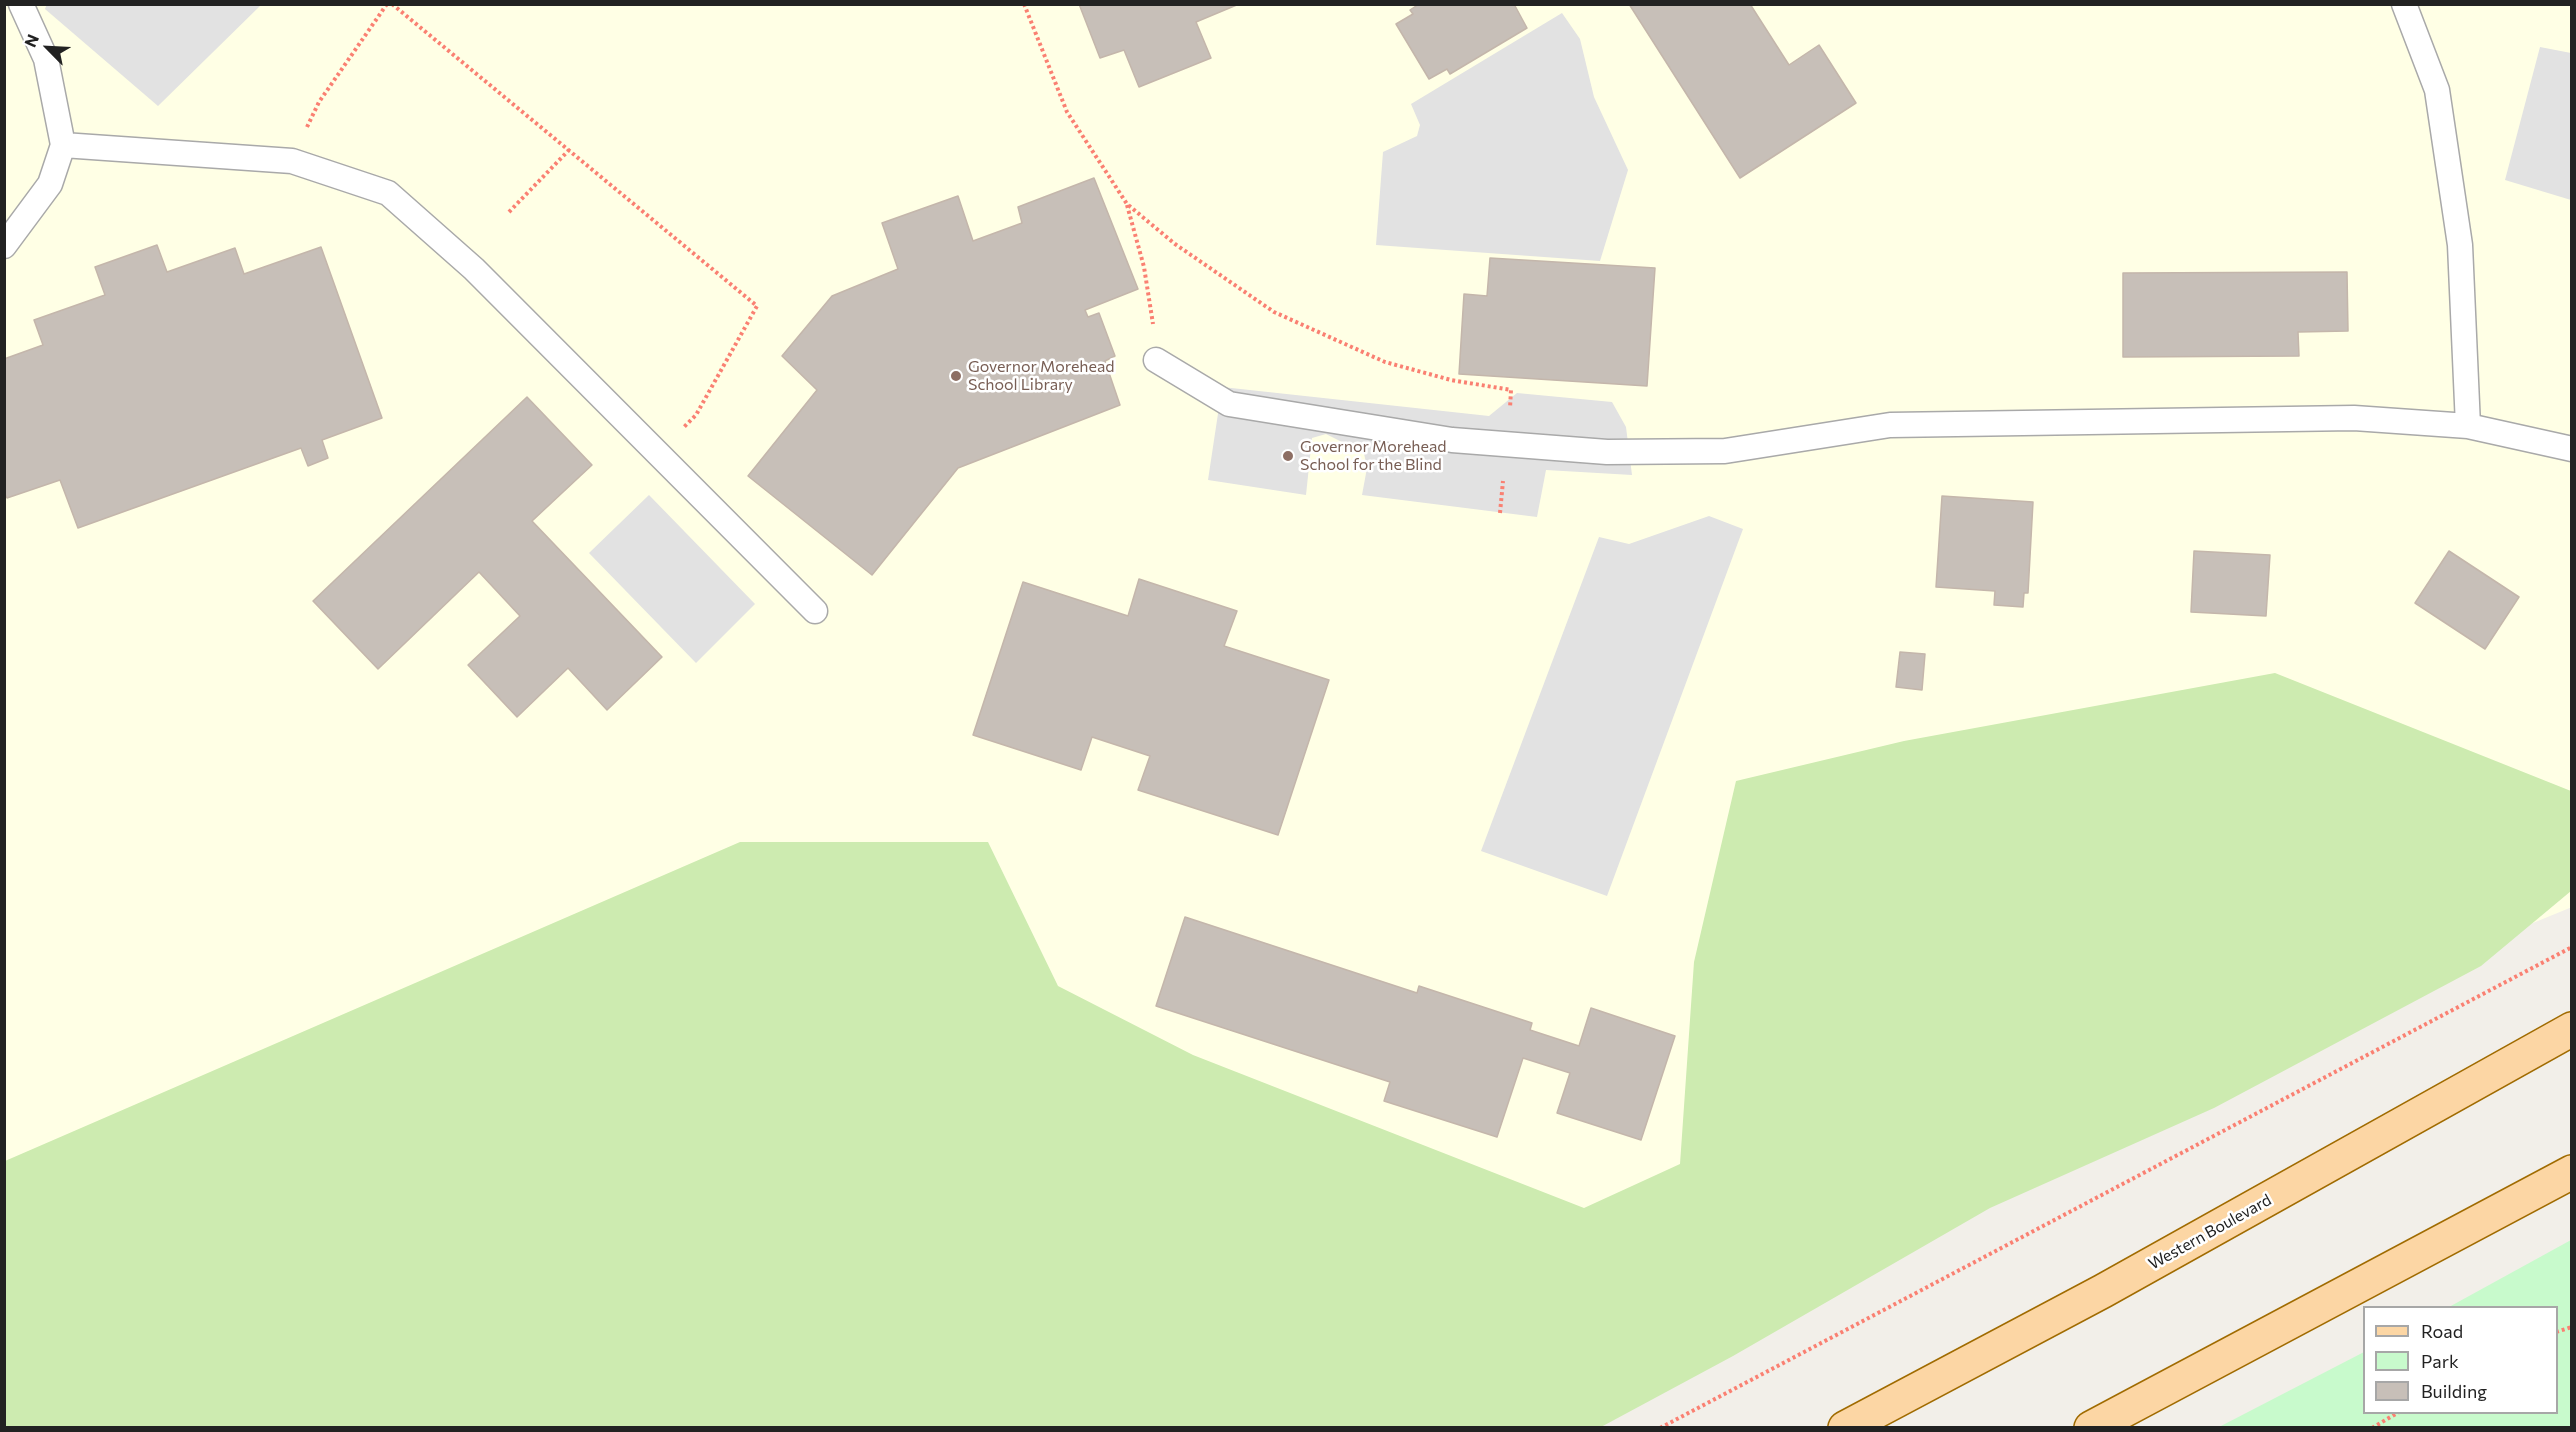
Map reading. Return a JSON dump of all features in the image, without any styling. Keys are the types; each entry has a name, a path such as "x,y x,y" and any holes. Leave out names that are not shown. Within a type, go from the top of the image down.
{"main road":[{"name":"Western Boulevard","path":"1845,1428 2103,1292 2571,1029"},
{"path":"2091,1428 2571,1172"}],"lane":[{"path":"4,246 50,184 63,145 46,59 21,4"},
{"path":"2404,4 2437,90 2460,244 2468,426"},
{"path":"63,145 291,161 388,193 474,269 815,611"},
{"path":"1156,360 1229,404 1452,440 1507,446 1607,452 1725,451 1890,425 2354,418 2468,426 2531,438 2571,449"}],"path":[{"path":"303,135 319,102 387,4"},
{"path":"392,4 757,306 696,416 680,431"},
{"path":"1023,4 1067,112 1127,204 1176,244 1274,312 1385,362 1451,380 1511,390 1500,513"},
{"path":"509,212 569,150"},
{"path":"1127,204 1144,267 1152,320"},
{"path":"1660,1428 2571,947"},
{"path":"2372,1428 2397,1414"}],"shaded area":[{"path":"47,4 261,5 158,106 45,9"},
{"name":"Governor Morehead School for the Blind","path":"5,5 2571,5 2572,907 1997,1143 1502,1427 5,1428"},
{"path":"1562,13 1580,39 1594,97 1628,170 1600,261 1376,245 1383,152 1417,136 1420,125 1411,104"},
{"path":"2540,47 2571,53 2571,200 2505,180"},
{"path":"1222,387 1489,416 1517,393 1612,402 1626,427 1632,475 1546,470 1537,517 1362,495 1367,468 1364,453 1326,434 1312,438 1306,495 1208,480"},
{"path":"649,495 755,604 696,663 589,553"},
{"path":"1709,516 1743,529 1607,896 1481,851 1599,537 1629,544"}],"green space":[{"path":"2275,673 2571,791 2571,891 2481,966 2214,1108 1990,1208 1733,1356 1601,1427 5,1427 5,1161 740,842 988,842 1058,986 1193,1055 1584,1208 1680,1164 1694,962 1736,781 1904,741"},
{"path":"2571,1240 2571,1427 2219,1427 2363,1353 2363,1414 2558,1414 2558,1306 2451,1306"}],"building":[{"path":"1079,4 1239,4 1196,22 1211,58 1139,87 1124,50 1100,58"},
{"path":"1419,4 1514,4 1527,28 1450,74 1447,69 1429,79 1396,24 1413,14 1410,10"},
{"path":"1629,4 1750,4 1789,65 1819,45 1856,103 1740,178"},
{"name":"Governor Morehead School Library","path":"1094,178 1138,289 1085,310 1088,317 1099,313 1115,356 1105,361 1120,405 958,468 872,575 748,476 817,390 782,356 832,296 898,269 882,223 958,196 973,241 1022,223 1018,207"},
{"path":"157,245 167,272 235,248 244,274 321,247 382,418 322,440 328,458 308,466 301,448 78,528 60,480 7,498 4,492 4,359 43,345 34,320 105,295 95,267"},
{"path":"1490,258 1655,268 1647,386 1459,374 1464,294 1487,296"},
{"path":"2347,272 2348,331 2298,332 2299,356 2123,357 2123,273"},
{"path":"527,397 592,465 532,521 662,657 607,710 568,668 517,717 468,665 520,616 479,572 378,669 313,601"},
{"path":"1942,496 2033,502 2028,593 2024,593 2023,607 1994,605 1995,591 1936,587"},
{"path":"2194,551 2270,555 2266,616 2191,612"},
{"path":"2449,551 2519,597 2485,649 2415,603"},
{"path":"1139,579 1237,611 1224,646 1329,680 1278,835 1138,790 1150,756 1092,737 1081,770 973,735 1023,582 1128,616"},
{"path":"1900,652 1925,654 1922,690 1896,687"},
{"path":"1185,917 1417,993 1419,986 1532,1023 1530,1030 1579,1046 1591,1008 1675,1036 1641,1140 1557,1113 1570,1073 1523,1058 1497,1137 1384,1101 1390,1082 1156,1006"}],"place":[{"name":"Governor Morehead School Library","path":"956,376"},
{"name":"Governor Morehead School for the Blind","path":"1288,456"}]}
